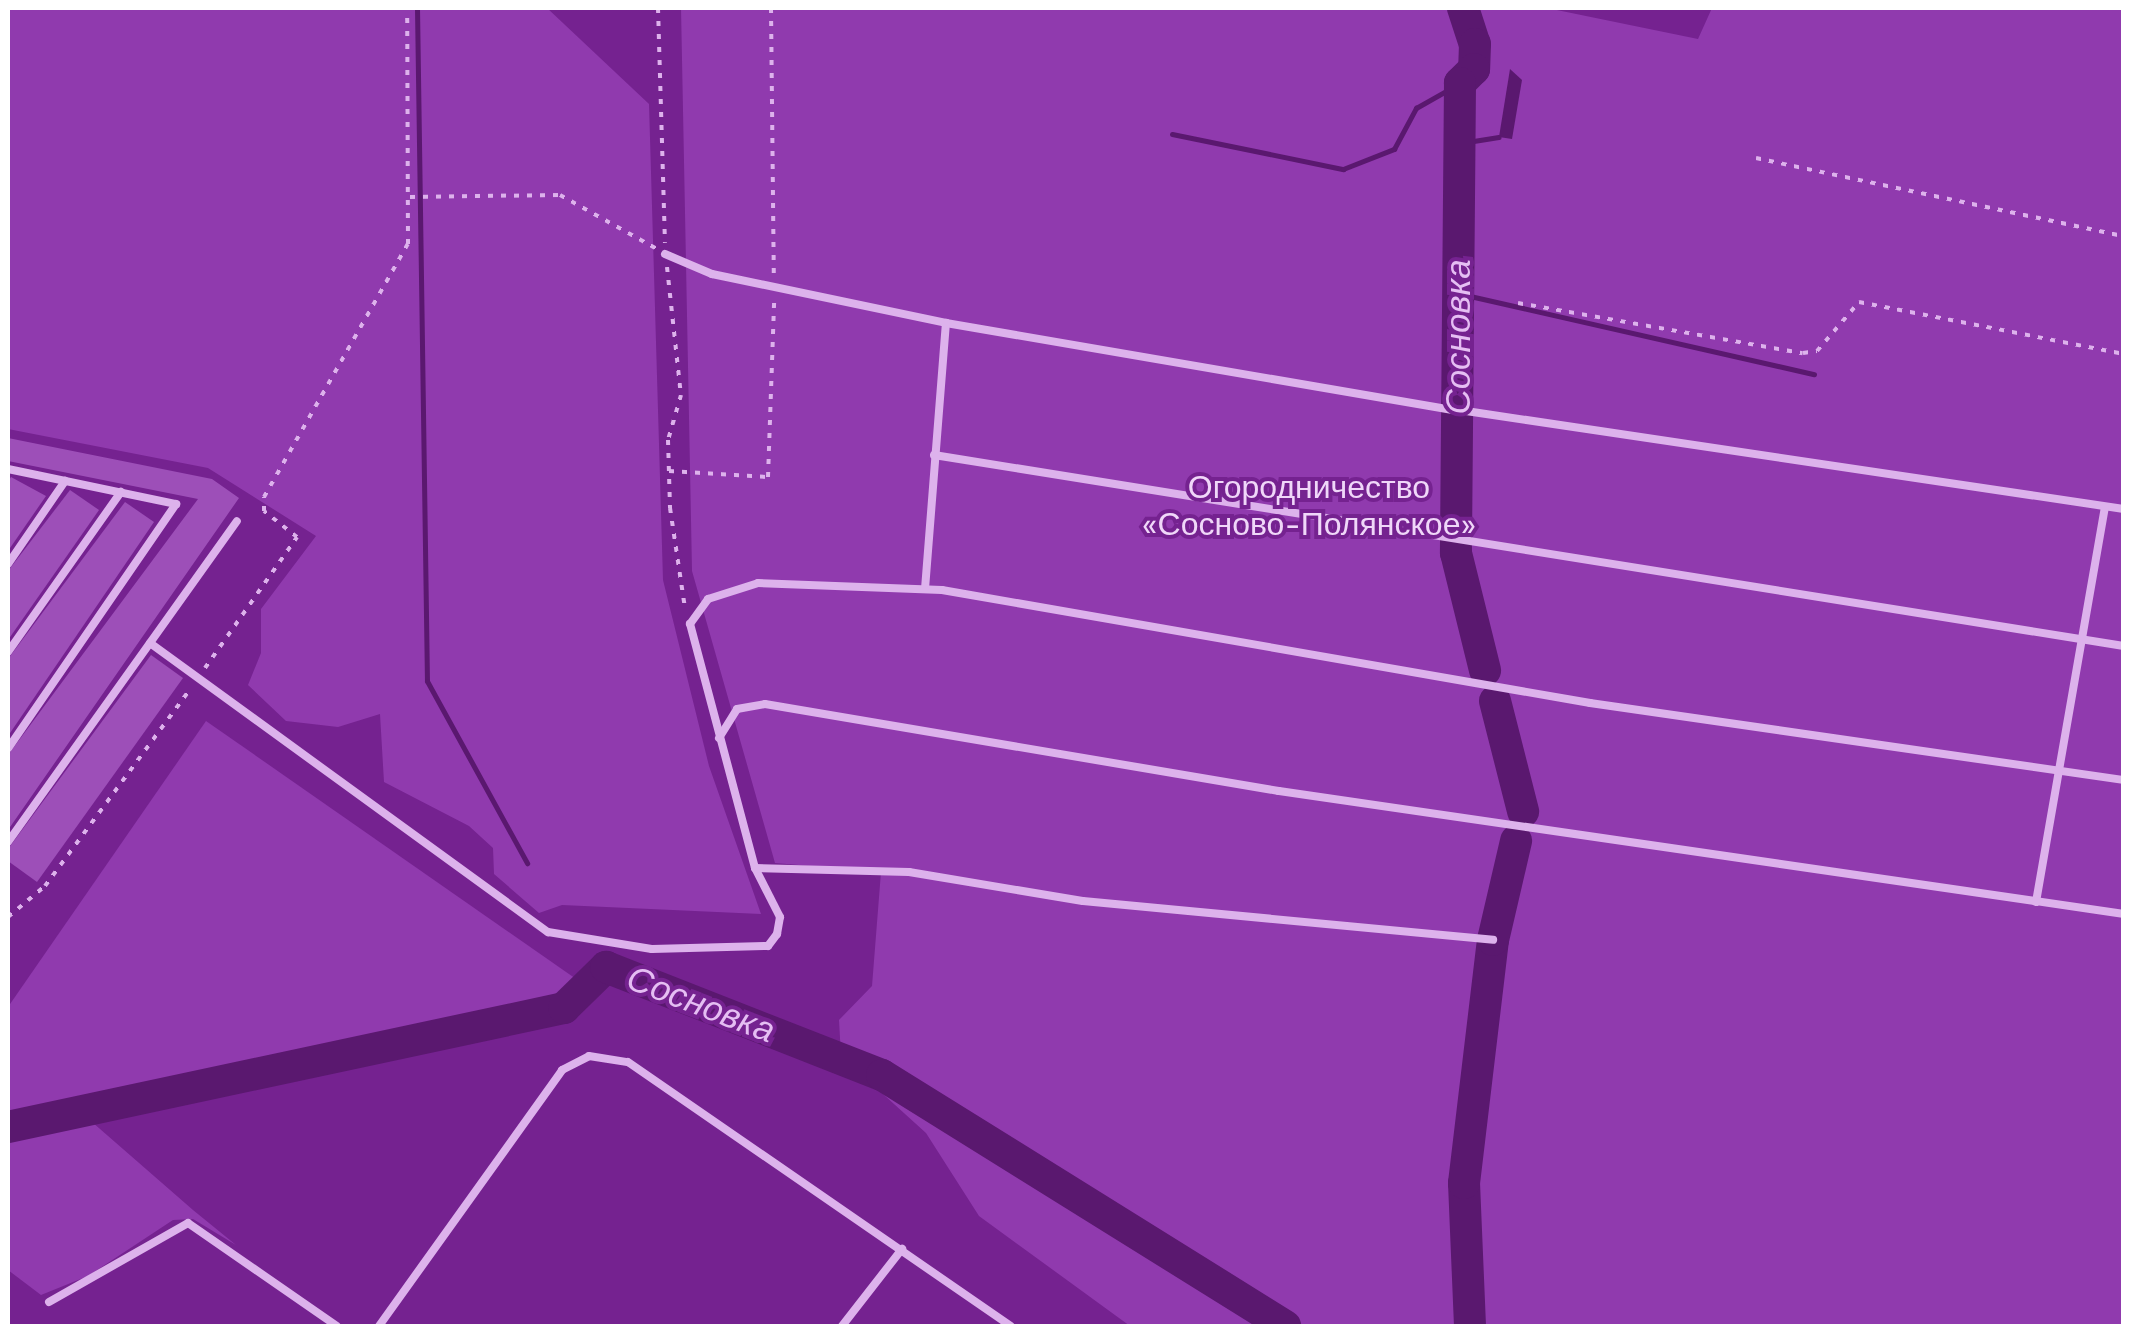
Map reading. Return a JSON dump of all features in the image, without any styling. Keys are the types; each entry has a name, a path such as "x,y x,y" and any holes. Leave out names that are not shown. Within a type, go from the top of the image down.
{"lane":[{"path":"665,254 712,274 946,324 1453,410"},
{"path":"925,589 946,324"},
{"path":"1466,412 2124,509"},
{"path":"934,455 2124,646"},
{"path":"8,470 176,504 8,748"},
{"path":"8,564 65,481"},
{"path":"8,652 121,492"},
{"path":"2036,902 2064,771 2104,507"},
{"path":"8,842 237,521"},
{"path":"150,643 548,932 652,949 768,946 780,918 755,868 690,624 708,599 758,583 925,589 1590,703 2124,780"},
{"path":"720,738 737,709 766,704 2124,914"},
{"path":"755,868 909,872 1083,901 1493,940"},
{"path":"379,1326 562,1070 589,1056 628,1062 1011,1326"},
{"path":"49,1302 188,1223 337,1326"},
{"path":"842,1326 902,1249"}],"path":[{"path":"8,917 45,886 298,537 264,511 264,497 405,254 410,197 407,8"},
{"path":"658,8 665,254 681,395 668,440 670,508 690,624"},
{"path":"1756,158 2124,236"},
{"path":"410,197 560,194 665,254"},
{"path":"1518,302 1803,353 1817,351 1859,302 2124,354"}],"green space":[{"path":"8,8 547,8 649,104 663,580 709,766 761,914 562,905 539,913 494,874 493,848 469,826 384,782 380,714 338,727 286,721 248,685 261,653 261,609 316,536 208,468 8,429"},
{"name":"Огородничество «Сосново-Полянское»","path":"681,8 1547,8 1698,39 1712,8 2123,8 2123,1326 1130,1326 979,1216 926,1133 841,1056 839,1020 872,986 881,872 775,863 692,571"},
{"path":"206,721 589,988 8,1117 8,1007"},
{"path":"92,1122 236,1245 193,1219 173,1220 88,1276 41,1295 8,1270 8,1140"}],"shaded area":[{"path":"1510,69 1522,80 1512,139 1499,137"}],"building":[{"path":"8,438 212,479 239,498 8,830 8,755 198,499 8,461"},
{"path":"11,477 46,496 8,551 8,482"},
{"path":"70,490 99,510 8,640 8,571"},
{"path":"125,502 154,522 8,736 8,659"},
{"path":"151,655 183,678 37,882 8,861 8,849"}],"waterway":[{"path":"417,8 427,681 527,863"},
{"name":"Сосновка","path":"1463,8 1475,44 1474,69 1460,83 1456,553 1485,670"},
{"path":"1172,134 1343,169 1394,149 1416,108 1460,83"},
{"path":"1461,143 1499,137"},
{"path":"1461,294 1814,374"},
{"name":"Сосновка","path":"1495,701 1523,811"},
{"name":"Сосновка","path":"1470,1326 1464,1183 1493,940 1516,841"},
{"name":"Сосновка","path":"8,1127 564,1008 606,967 882,1075 1285,1326"}]}
